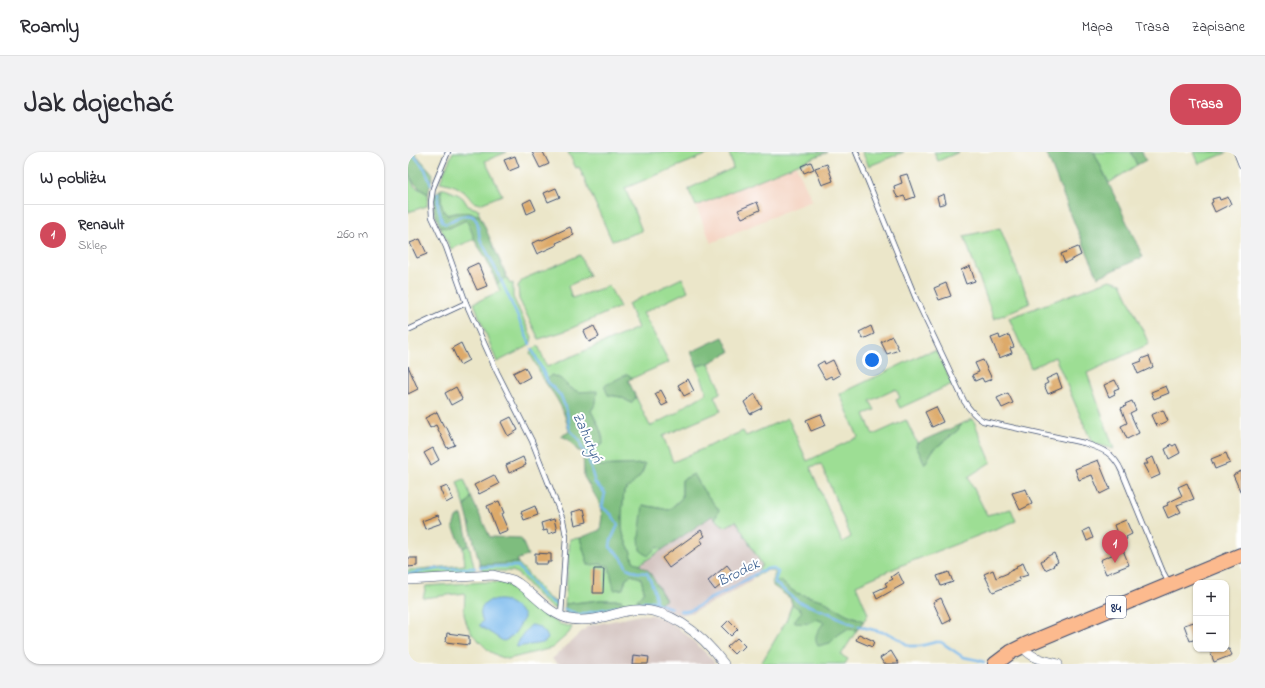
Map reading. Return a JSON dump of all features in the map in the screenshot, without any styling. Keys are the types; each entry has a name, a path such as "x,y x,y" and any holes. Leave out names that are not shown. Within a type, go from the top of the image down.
{"main road":[{"name":"84","path":"995,664 1022,646 1241,555"}],"street":[{"path":"408,580 493,575 513,580 518,583 553,612 570,619 583,621 600,619 628,611 642,609 660,612 688,627 724,664"},
{"path":"1022,646 1026,652 1034,658 1058,664"}],"lane":[{"path":"448,152 433,188 430,202 432,217 446,247 466,303 497,372 532,441 563,520 566,536 561,616"},
{"path":"856,152 916,299 951,375 970,410 983,421 1084,443 1098,448 1114,457 1122,472 1163,572 1170,584"},
{"path":"1236,152 1241,165"},
{"path":"408,330 466,303"}],"shaded area":[{"path":"796,165 812,200 711,243 696,206"},
{"path":"712,516 725,527 736,520 762,565 750,582 693,612 681,615 648,605 663,602 649,571 639,565"},
{"path":"641,615 653,615 671,623 688,636 712,659 715,664 558,664 552,659 588,626"}],"green space":[{"path":"408,152 414,152 433,174 428,194 416,185 410,177"},
{"path":"453,152 507,152 485,161 502,195 480,204 473,202 459,188 440,182"},
{"path":"568,152 713,152 625,188 642,231 612,241 579,167 576,168"},
{"path":"729,152 827,152 696,206 688,189 733,168"},
{"path":"862,152 904,152 869,166"},
{"path":"934,152 959,152 938,161"},
{"path":"1046,152 1094,152 1143,257 1098,277"},
{"path":"1094,152 1131,152 1137,165 1109,183"},
{"path":"1131,152 1142,152 1146,160 1137,165"},
{"path":"1194,152 1226,152 1226,153 1199,164"},
{"path":"408,172 414,186 428,194 427,206 408,212"},
{"path":"441,189 445,189 459,195 468,206 480,210 478,211 480,216 464,212 448,215 444,212 441,203"},
{"path":"441,189 441,203 444,212 448,215 464,212 480,216 507,277 497,284 486,258 476,243 466,220 449,228 440,227 434,212 434,195"},
{"path":"466,220 475,239 451,249 440,227 449,228"},
{"path":"1000,228 1030,303 994,319 964,236"},
{"path":"580,255 589,276 568,286 572,298 609,286 620,307 565,331 539,339 519,299 518,286 523,279"},
{"path":"507,277 510,284 513,283 513,297 532,337 531,342 527,347 497,362 474,303 500,291 497,284"},
{"path":"682,278 688,291 643,313 669,362 633,378 627,374 608,395 621,397 631,403 636,397 650,426 680,411 680,409 707,393 697,366 709,363 719,385 720,393 714,396 721,411 663,436 673,462 743,431 746,436 788,418 807,461 858,437 840,394 925,353 936,351 952,384 900,408 896,400 900,398 896,389 870,401 875,410 864,414 873,435 906,420 917,443 916,446 925,463 933,450 958,430 961,424 973,419 991,462 968,477 987,515 1011,509 1016,521 907,563 856,585 868,614 864,621 846,614 822,600 796,593 779,580 773,586 772,580 775,574 774,571 768,570 754,577 762,565 736,521 725,527 715,519 719,510 703,490 694,474 682,480 682,498 669,510 643,505 657,547 662,550 639,565 633,561 623,533 624,491 640,476 645,464 596,466 590,451 603,439 598,424 591,411 596,403 570,388 561,379 551,375 545,382 530,353 538,345 547,367 638,328 628,304","holes":["821,464 851,537 842,542 810,467"]},
{"path":"1110,280 1121,283 1149,344 1087,373 1114,449 1092,443 1055,357 1031,368 1009,318"},
{"path":"723,337 730,352 709,363 697,366 691,352"},
{"path":"627,374 633,378 628,380 636,397 631,403 621,397 608,395 604,386"},
{"path":"551,375 561,379 570,388 579,392 597,391 596,403 591,411 601,431 603,444 590,451 596,466 645,464 640,476 624,491 622,527 633,561 649,571 666,600 662,602 652,604 637,600 644,591 641,578 631,575 626,578 623,589 614,590 609,566 601,564 588,565 580,538 600,530 602,516 599,502 584,477 583,451 578,451 568,439 561,436 569,432 560,406 554,394 545,382"},
{"path":"961,424 958,430 933,450 925,464 916,446 917,443"},
{"path":"694,474 703,490 719,510 715,519 712,516 662,550 657,547 648,556 640,550 639,537 643,505 669,510 682,498 682,480"},
{"path":"464,479 471,497 465,507 457,482"},
{"path":"471,497 490,537 521,538 528,555 517,560 518,563 480,565 465,507"},
{"path":"462,515 469,545 463,548 453,527 456,518"},
{"path":"580,538 588,565 601,564 609,566 612,581 623,588 626,578 631,575 641,578 644,591 637,600 648,605 625,608 621,600 600,600 565,604 570,539"},
{"path":"469,545 475,571 408,577 408,570 465,565 463,548"},
{"path":"518,563 547,597 559,604 557,609 545,603 519,575 513,571 483,571 480,565"},
{"path":"779,580 796,593 822,600 846,614 864,621 857,630 847,629 830,643 818,646 816,636 818,630 824,622 816,619 802,624 794,621 802,611 792,604 790,598 773,586"},
{"path":"483,582 505,583 515,589 549,618 560,624 572,627 569,633 552,648 508,659 500,657 489,651 472,634 467,625 464,614 465,593 423,598 426,586"},
{"path":"600,600 621,600 625,608 579,618 565,613 565,604"},
{"path":"792,604 803,611 806,624 816,619 824,622 830,643 836,636 845,630 857,630 841,655 848,659 845,664 763,664 762,662 786,621"}],"water":[{"path":"491,600 503,600 510,603 524,615 524,618 515,632 507,640 503,641 480,626 483,621 481,618 481,609"},
{"path":"531,625 542,629 548,639 543,643 516,647 522,635"}],"building":[{"path":"532,152 543,152 549,164 540,168"},
{"path":"515,156 519,167 509,171 504,160"},
{"path":"811,162 814,169 804,173 801,166"},
{"path":"827,164 833,181 822,185 815,168"},
{"path":"907,174 915,197 906,200 904,196 898,198 895,193 894,186 902,183 900,176"},
{"path":"556,188 560,197 548,202 544,193"},
{"path":"944,194 946,203 939,205 937,197"},
{"path":"1219,197 1220,200 1228,197 1231,204 1215,212 1211,203 1213,202 1212,199"},
{"path":"531,199 536,210 527,214 523,203"},
{"path":"757,202 760,210 742,218 738,210"},
{"path":"570,227 574,235 537,254 532,243 540,241"},
{"path":"420,239 427,254 417,258 410,243"},
{"path":"1078,247 1081,255 1065,263 1061,254"},
{"path":"478,263 487,286 477,290 467,268"},
{"path":"970,266 975,281 966,284 961,270"},
{"path":"946,283 951,296 939,300 934,288"},
{"path":"594,326 599,337 589,342 584,331"},
{"path":"871,326 874,334 863,339 859,332"},
{"path":"999,335 1000,339 1009,335 1014,347 1010,348 1012,353 999,358 991,338"},
{"path":"892,336 899,350 887,354 881,342"},
{"path":"461,343 469,360 460,365 452,348"},
{"path":"1149,356 1153,367 1138,374 1134,364"},
{"path":"833,360 840,375 833,379 831,376 825,379 817,365 824,361 825,364"},
{"path":"983,360 992,379 984,382 982,378 975,381 972,375 979,372 975,363"},
{"path":"408,366 418,389 408,394"},
{"path":"525,367 530,377 519,383 513,373"},
{"path":"1057,374 1062,388 1048,394 1044,385 1048,383 1046,379"},
{"path":"688,379 694,391 684,396 678,385"},
{"path":"1115,380 1119,388 1114,390 1115,394 1109,397 1104,385"},
{"path":"1166,386 1169,393 1154,399 1151,392"},
{"path":"456,387 462,399 451,405 445,393"},
{"path":"661,390 668,403 662,406 655,394"},
{"path":"1008,393 1013,403 1002,408 997,398"},
{"path":"755,394 762,408 750,414 744,402"},
{"path":"1132,401 1136,410 1130,413 1139,433 1127,439 1121,426 1127,423 1121,408 1126,406 1125,404"},
{"path":"936,407 943,422 932,427 925,412"},
{"path":"1163,410 1168,421 1157,426 1151,415"},
{"path":"437,412 455,445 447,448 436,425 430,428 425,418"},
{"path":"821,414 826,425 811,431 806,420"},
{"path":"511,417 518,430 508,436 501,422"},
{"path":"1170,444 1173,446 1176,444 1180,453 1169,459 1165,449 1169,447"},
{"path":"433,448 439,460 431,465 424,453"},
{"path":"1226,453 1230,463 1215,469 1211,459"},
{"path":"523,457 526,465 509,473 506,465"},
{"path":"1153,457 1160,475 1151,479 1143,464 1148,464 1146,460"},
{"path":"1098,460 1110,489 1100,494 1092,475 1079,480 1075,469"},
{"path":"1241,471 1241,493 1233,475"},
{"path":"494,475 499,484 479,494 474,485"},
{"path":"1187,483 1194,499 1177,505 1181,512 1168,518 1163,507 1168,505 1167,503 1182,496 1178,487"},
{"path":"447,486 453,499 446,503 440,489"},
{"path":"1026,489 1032,504 1020,510 1012,493"},
{"path":"499,501 504,513 501,514 508,530 498,534 487,506"},
{"path":"535,506 538,515 524,520 521,512"},
{"path":"584,509 587,522 575,525 572,512"},
{"path":"438,515 442,523 425,529 422,521"},
{"path":"554,519 557,531 548,534 547,530 543,531 541,523"},
{"path":"1126,520 1132,534 1126,537 1127,539 1120,542 1114,525"},
{"path":"1089,528 1093,538 1087,541 1083,531"},
{"path":"701,530 705,536 700,539 703,543 669,568 662,558"},
{"path":"1123,550 1129,565 1106,574 1100,560"},
{"path":"535,553 551,554 551,562 547,562 548,564 535,564"},
{"path":"1054,553 1058,562 1053,565 1054,566 1045,570 1041,561"},
{"path":"408,558 417,558 417,566 408,567"},
{"path":"1023,563 1028,575 1018,578 1020,581 993,592 984,574 993,570 996,578 1017,568 1016,566"},
{"path":"727,565 734,574 715,590 708,581"},
{"path":"594,569 604,569 603,593 593,593"},
{"path":"898,572 904,584 877,599 874,592 887,586 885,583 893,579 891,577"},
{"path":"949,572 953,582 941,586 937,576"},
{"path":"941,598 951,620 943,624 933,602"},
{"path":"729,620 738,629 731,636 722,627"},
{"path":"1193,622 1193,640 1190,641 1184,625"},
{"path":"447,633 469,636 469,645 446,642"},
{"path":"859,634 874,641 872,647 856,640"},
{"path":"737,638 745,646 734,654 727,647"},
{"path":"1229,649 1232,655 1214,662 1210,652 1229,652"},
{"path":"891,651 899,664 884,664 880,658"},
{"path":"634,655 649,657 648,664 633,664"}],"waterway":[{"name":"Zahutyń","path":"411,152 425,169 431,185"},
{"name":"Zahutyń","path":"438,193 438,205 442,222 446,224 465,215 472,216 477,221 481,241 501,279 530,344"},
{"name":"Zahutyń","path":"532,349 548,382 561,396 567,412 570,430 580,441 582,449 587,454 595,483 605,493 602,507 612,515 618,525 611,540 610,547 621,557 627,568 636,572 647,573 653,588 656,603"},
{"name":"Brodek","path":"480,567 518,566 543,597 557,605"},
{"name":"Brodek","path":"408,574 437,569 475,568"},
{"name":"Brodek","path":"680,611 691,610 756,574 772,568 778,572 775,583 799,602 829,613 854,625"},
{"name":"Brodek","path":"564,609 580,615 599,610 652,601 671,608"},
{"name":"Brodek","path":"858,626 890,634 909,646 920,646 941,642 963,657 984,662"}],"place":[{"name":"Renault","path":"1115,563"}]}
